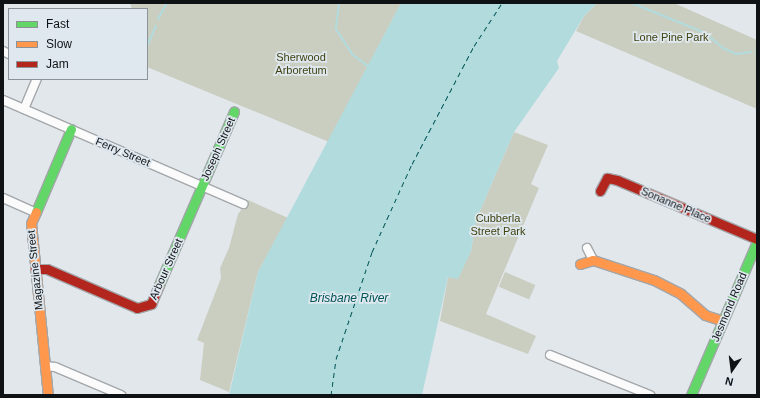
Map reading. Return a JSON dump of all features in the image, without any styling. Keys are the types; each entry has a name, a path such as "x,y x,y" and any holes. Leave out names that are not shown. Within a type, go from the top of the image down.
{"street":[{"path":"24,109 37,80"},
{"name":"Ferry Street","path":"3,100 243,204"},
{"name":"Joseph Street","path":"202,186 234,112"},
{"name":"Magazine Street","path":"48,395 31,223 34,212 71,129"},
{"name":"Sonanne Place","path":"600,191 607,178 617,180 757,240"},
{"name":"Arbour Street","path":"36,269 47,269 137,308 148,306 155,297 202,186"},
{"path":"3,198 34,212"},
{"name":"Jesmond Road","path":"691,395 757,240"},
{"path":"587,248 593,260"},
{"path":"580,264 593,260 669,286 705,315 723,321"},
{"path":"550,355 650,395"},
{"path":"45,366 55,367 121,395"}],"green space":[{"name":"Sherwood Arboretum","path":"130,3 401,3 329,142 148,67 148,8 132,8"},
{"name":"Lone Pine Park","path":"597,3 674,3 757,40 757,109 576,31 584,16"},
{"name":"Cubberla Street Park","path":"514,132 548,145 531,184 539,188 486,314 536,336 528,354 440,321 448,277 457,278 471,251 476,220"},
{"path":"248,200 288,218 258,272 229,392 200,380 204,343 197,340 221,278 220,268 229,248 238,214"},
{"path":"505,272 535,285 529,300 499,287"}],"water":[{"name":"Brisbane River","path":"401,3 597,3 584,16 557,61 559,68 514,132 476,220 471,251 458,279 448,277 422,395 229,395 258,272"}],"waterway":[{"path":"158,19 167,3"},
{"path":"339,3 336,29 352,54 370,68"},
{"path":"632,3 705,33 723,48 736,54 751,52"},
{"path":"148,44 156,26"}],"ferry route":[{"path":"331,395 336,359 372,252 412,164 474,46 502,3"}],"traffic: fast":[{"path":"159,285 234,112"},
{"path":"36,212 71,129"},
{"path":"691,395 757,242"}],"traffic: slow":[{"path":"36,212 31,223 48,395"},
{"path":"580,264 593,260 654,280 681,294 705,315 723,321"}],"traffic: jam":[{"path":"600,191 607,178 617,180 757,239"},
{"path":"35,269 47,269 137,308 151,304 159,285"}]}
